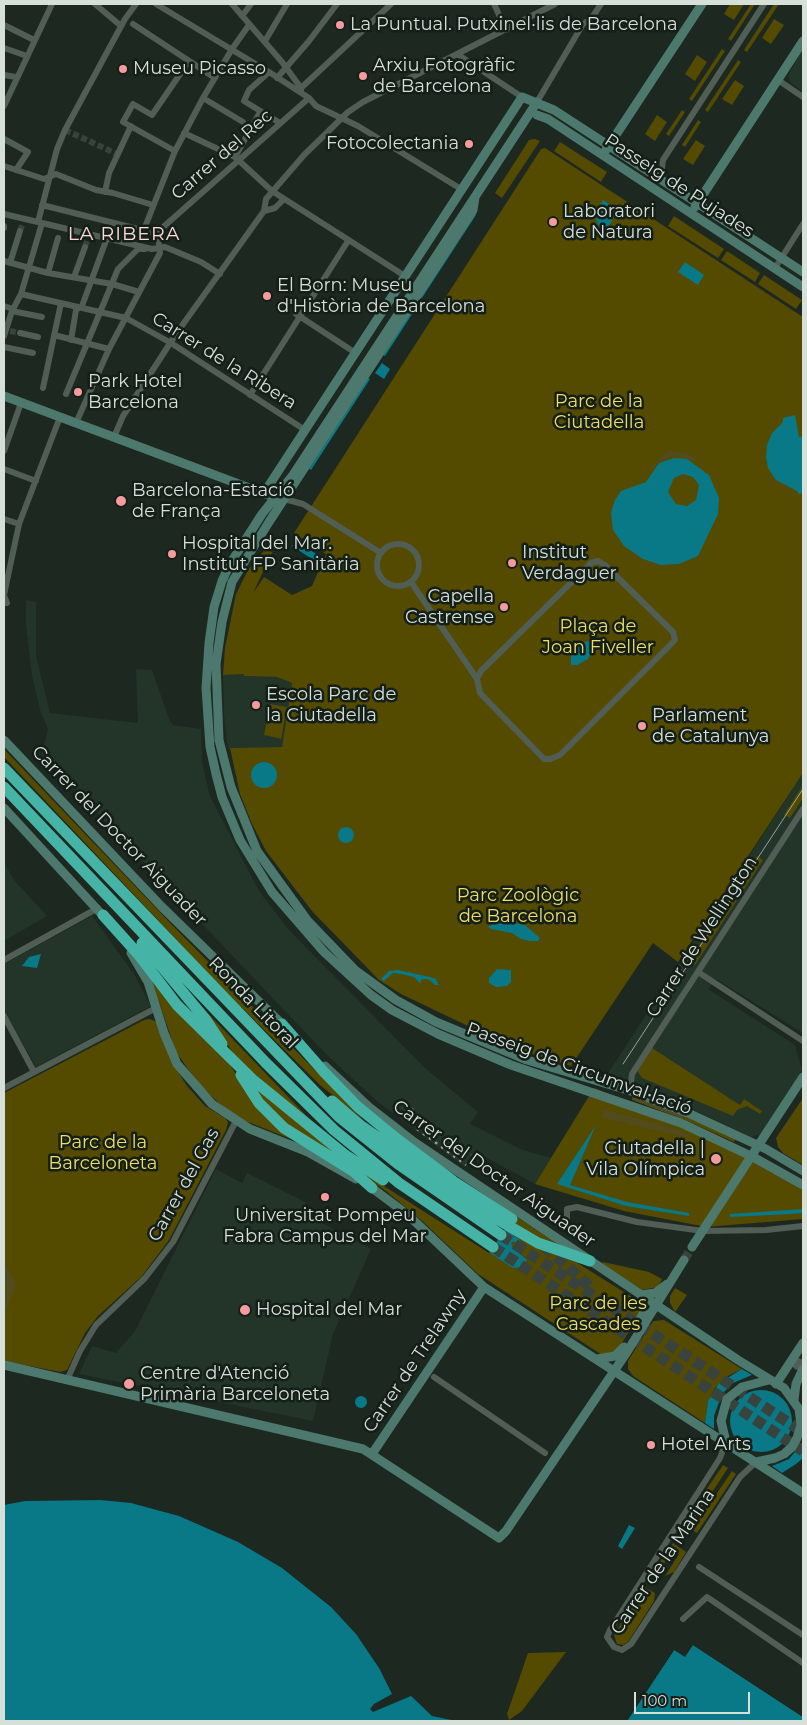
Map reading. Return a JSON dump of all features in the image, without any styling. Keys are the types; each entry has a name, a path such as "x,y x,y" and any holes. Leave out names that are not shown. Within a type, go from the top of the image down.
{"highway":[{"name":"Ronda Litoral","path":"4,768 345,1123 398,1164 501,1235"},
{"name":"Ronda Litoral","path":"4,787 266,1064 334,1130 392,1178 493,1247"},
{"path":"108,897 206,1020 259,1103 284,1128 353,1171 372,1188"},
{"path":"100,912 138,954 177,1005 252,1079 344,1154 403,1193 449,1217"},
{"path":"282,1024 358,1107 453,1181 512,1219"},
{"path":"252,1027 360,1125 485,1212 538,1243 590,1261"}],"street":[{"path":"4,106 52,4"},
{"path":"95,4 121,26"},
{"path":"7,333 12,311 21,294 57,149 121,26 136,4"},
{"path":"156,4 277,78 301,90"},
{"path":"232,4 265,41 301,90 319,108 343,117 475,197"},
{"path":"242,16 251,4"},
{"path":"265,41 287,4"},
{"path":"277,78 337,4"},
{"path":"301,90 391,4"},
{"path":"494,4 506,30"},
{"path":"114,437 123,416 171,343 264,211 266,199 304,155 343,117 362,102 555,4"},
{"path":"591,4 596,12"},
{"path":"264,493 461,189 583,24 591,19 601,4"},
{"path":"603,155 702,4"},
{"path":"662,169 663,160 764,4"},
{"path":"133,24 215,78"},
{"path":"4,25 34,40"},
{"path":"76,423 109,349 160,253 156,234 145,227 175,151 203,98 232,49 249,25"},
{"path":"691,214 803,41"},
{"path":"4,48 27,56"},
{"name":"Passeig de Pujades","path":"458,54 529,99 550,107 803,272"},
{"path":"175,151 123,122 133,104 152,115 189,60"},
{"path":"269,72 249,90 244,101 280,123"},
{"path":"4,75 16,78"},
{"path":"778,80 803,97"},
{"path":"203,98 248,125"},
{"path":"526,120 537,115 529,99"},
{"path":"280,498 288,481 416,284 526,120 529,99"},
{"name":"Carrer del Rec","path":"156,234 237,158 312,100"},
{"path":"237,158 248,125 260,112"},
{"name":"Passeig de Pujades","path":"537,115 548,119 803,287"},
{"path":"105,192 109,173 130,126"},
{"path":"184,133 237,158 272,191 416,284"},
{"path":"4,140 28,152 16,170"},
{"path":"4,166 105,192 114,192 153,205"},
{"path":"280,498 473,210 475,197"},
{"path":"264,211 275,208 284,199"},
{"path":"42,205 156,234"},
{"path":"5,220 40,222 89,236 107,238 152,249"},
{"path":"775,268 803,224"},
{"path":"20,231 7,262 48,273 112,284 138,292"},
{"path":"48,273 58,238"},
{"path":"71,340 76,310 82,306 107,238"},
{"path":"250,395 298,316 348,241"},
{"path":"74,277 85,247"},
{"path":"66,394 118,269 138,249 159,248 183,253 220,274"},
{"name":"Carrer de la Ribera","path":"21,294 82,306 126,318 171,343 305,430"},
{"path":"43,388 61,303"},
{"path":"4,306 12,311 42,317"},
{"path":"298,316 352,350"},
{"path":"20,333 38,337"},
{"path":"54,335 109,349"},
{"path":"4,347 33,353"},
{"path":"4,396 264,493 303,504 381,553"},
{"path":"4,451 21,403"},
{"path":"5,603 4,596 19,524 60,417"},
{"path":"4,469 36,481"},
{"name":"Passeig de Circumval·lació","path":"280,498 232,582 222,622 216,664 220,740 230,787 257,851 307,920 356,971 396,1000 436,1022 508,1053 556,1070 637,1094 695,1116 760,1146 803,1171"},
{"name":"Passeig de Circumval·lació","path":"280,498 258,521 222,581 214,607 210,633 206,688 210,747 222,797 240,840 272,892 305,932 350,978 398,1013 438,1034 511,1065 681,1123 753,1157 803,1185"},
{"path":"4,519 19,524"},
{"path":"398,544 404,545 415,553 418,558 418,572 411,582 398,587 386,583 378,572 377,565 385,548 398,544"},
{"path":"411,582 477,679 480,693 540,756 550,759 560,755 674,644 675,636 606,565 594,562 481,671 477,679"},
{"name":"Carrer del Doctor Aiguader","path":"4,740 162,907 369,1107 414,1142 772,1382"},
{"path":"4,808 8,819 100,912 134,957 148,982 164,1033 177,1064 212,1104 250,1129 308,1152 372,1188 408,1216 484,1286 803,1493"},
{"name":"Carrer de Wellington","path":"631,1083 632,1074 803,809"},
{"path":"4,960 100,912"},
{"path":"698,972 803,1041"},
{"path":"4,1088 156,1008"},
{"path":"4,1016 34,1072"},
{"path":"692,1247 753,1157 803,1077"},
{"name":"Carrer del Gas","path":"67,1380 80,1351 96,1325 145,1278 172,1242 236,1121"},
{"path":"580,1237 567,1226 567,1209 577,1207 637,1222 703,1231 766,1230 803,1226"},
{"path":"4,1365 363,1449 499,1538 657,1306 684,1260"},
{"path":"597,1359 609,1359 620,1353 642,1318 644,1312 641,1295 655,1293 672,1281"},
{"name":"Carrer de Trelawny","path":"372,1454 484,1286"},
{"path":"772,1382 803,1343"},
{"path":"794,1400 796,1384 802,1366"},
{"path":"434,1377 545,1453"},
{"path":"726,1442 721,1421 728,1399 742,1386 772,1382 784,1388 794,1400 801,1425 792,1447 775,1458 756,1462"},
{"path":"794,1400 803,1405"},
{"name":"Carrer de la Marina","path":"726,1442 720,1458 610,1630 607,1636 614,1648 622,1650 631,1644 740,1478 756,1462"},
{"path":"699,1567 803,1635"},
{"path":"683,1619 707,1597 803,1662"}],"shaded area":[{"path":"803,47 803,92 791,83 788,76"},
{"path":"671,451 687,453 698,460 693,461 674,456 659,461 653,469 651,467 664,454"},
{"path":"26,600 36,602 36,656 50,713 138,723 136,669 152,670 169,719 173,725 201,729 202,762 210,796 259,891 289,930 425,1068 478,1112 470,1124 520,1149 551,1158 535,1184 476,1152 465,1167 378,1102 331,1059 42,755 48,729 41,713 32,676 26,625"},
{"name":"Escola Parc de la Ciutadella","path":"244,674 244,676 277,677 292,683 282,747 228,748 224,716 223,675"},
{"path":"803,773 803,1033 716,979 708,989 795,1045 802,1070 761,1134 751,1137 698,1112 637,1090 603,1081"},
{"path":"4,862 14,880 47,916 4,941"},
{"path":"92,916 134,974 151,1006 36,1067 4,1009 4,964"},
{"path":"633,1096 684,1115 683,1119 632,1100"},
{"path":"603,1109 672,1128 689,1135 689,1138 603,1118"},
{"name":"Hospital del Mar","path":"216,1169 242,1183 247,1173 301,1200 306,1203 301,1212 371,1249 333,1334 313,1421 79,1374 92,1346 116,1353 135,1331"},
{"path":"6,1264 16,1285 4,1315 4,1269"}],"green space":[{"path":"730,4 744,4 734,20 724,14"},
{"path":"751,4 755,4 731,41 728,39"},
{"path":"774,4 779,4 747,52 744,50"},
{"path":"774,19 784,25 771,44 762,38"},
{"path":"722,49 725,51 692,101 689,99"},
{"path":"697,55 707,62 695,81 685,74"},
{"path":"738,60 741,62 708,112 705,110"},
{"path":"735,80 744,86 732,105 722,99"},
{"path":"682,110 685,112 669,136 666,134"},
{"path":"657,115 667,122 655,141 645,134"},
{"path":"698,120 701,122 685,147 682,145"},
{"path":"535,139 540,141 502,198 495,193 529,140"},
{"path":"696,140 705,146 693,165 683,159"},
{"path":"560,142 607,172 601,182 554,151"},
{"path":"545,148 803,317 803,773 678,962 653,943 571,1066 516,1049 401,994 379,980 312,911 266,851 252,824 240,794 230,748 282,747 292,683 277,677 244,676 244,674 223,675 225,648 236,594 248,570 267,547 273,551 253,593 264,577 292,595 312,586 326,554 294,533 541,149"},
{"path":"674,216 724,249 718,258 668,226"},
{"path":"727,251 760,273 755,282 721,260"},
{"path":"764,275 802,300 796,309 758,284"},
{"path":"270,704 287,707 281,739 264,735"},
{"path":"4,749 176,929 365,1121 320,1085 224,990 4,757"},
{"path":"803,785 803,798 790,818 784,815"},
{"path":"757,856 763,860 695,965 689,961"},
{"path":"152,981 180,1015 229,1063 261,1113 291,1139 243,1120 226,1110 198,1083 176,1052"},
{"path":"199,1004 271,1079 320,1130 238,1060"},
{"name":"Parc de la Barceloneta","path":"150,1019 157,1022 175,1067 187,1086 205,1106 225,1118 228,1122 226,1130 169,1240 142,1276 98,1316 85,1333 67,1370 60,1372 4,1361 4,1093 144,1020"},
{"path":"652,1048 740,1105 744,1099 762,1111 760,1114 747,1106 737,1110 733,1116 642,1078 638,1068"},
{"name":"Parc de les Cascades","path":"254,1087 376,1181 489,1253 505,1229 534,1247 576,1262 635,1299 641,1310 617,1351 611,1355 602,1355 478,1274 421,1220 386,1191 287,1125 272,1112"},
{"path":"594,1088 681,1123 803,1185 803,1219 706,1227 624,1211 535,1184"},
{"path":"803,1098 803,1165 783,1153 778,1147 776,1138"},
{"path":"684,1115 736,1138 734,1142 683,1119"},
{"path":"515,1216 561,1246 563,1249 510,1224"},
{"path":"603,1262 649,1272 662,1279 658,1287 642,1290 602,1264"},
{"path":"675,1288 687,1295 675,1312 670,1303 670,1296"},
{"name":"Parc de les Cascades","path":"664,1320 742,1369 728,1376 715,1388 708,1402 705,1423 633,1376 628,1369 628,1361 650,1325 654,1321"},
{"path":"723,1465 728,1468 689,1527 683,1524"},
{"path":"732,1471 736,1474 697,1533 692,1530"},
{"path":"673,1543 686,1552 674,1572 665,1576 679,1554 672,1551 658,1573 658,1565"},
{"path":"646,1588 655,1593 654,1601 628,1642 623,1645 617,1644 614,1635 641,1591"},
{"path":"566,1652 522,1711 509,1720 507,1714 528,1653"}],"water":[{"path":"603,200 609,204 608,207 617,213 606,230 599,227 595,217 599,219 602,216 599,207"},
{"path":"475,214 422,298 420,297"},
{"path":"685,262 704,275 698,285 678,272"},
{"path":"414,307 416,308 385,356 383,355"},
{"path":"382,363 390,369 384,379 375,373"},
{"path":"368,378 370,379 311,470 309,469"},
{"path":"795,415 799,437 803,436 803,493 799,494 797,491 776,480 768,468 766,457 767,445 772,433 783,422 783,418"},
{"path":"674,458 687,459 709,475 719,498 718,514 698,556 679,564 661,565 643,559 624,546 613,530 611,513 615,500 621,491 646,482 659,463","holes":["683,474 693,477 699,485 696,500 687,506 676,504 668,492 674,478"]},
{"path":"295,541 318,555 315,561 292,546"},
{"path":"591,641 595,646 588,659 577,665 571,665 571,655 575,649 584,642"},
{"path":"264,762 273,766 277,775 273,784 264,788 255,784 251,775 255,766"},
{"path":"343,827 349,827 354,832 352,841 343,843 338,838 338,832"},
{"path":"504,921 525,925 540,938 538,941 521,939 512,933 491,929 488,926"},
{"path":"41,954 37,968 22,966 29,957"},
{"path":"497,969 511,970 511,982 507,986 496,987 489,983 489,978"},
{"path":"398,970 436,979 439,985 435,985 426,979 422,979 420,983 414,977 393,973 384,981 381,979 389,971"},
{"path":"596,1125 570,1185 627,1202 689,1213 689,1216 626,1206 557,1184"},
{"path":"803,1209 803,1213 730,1217 730,1214"},
{"path":"505,1229 520,1240 520,1242 511,1242 512,1247 527,1260 522,1267 513,1268 490,1253"},
{"path":"742,1369 752,1375 733,1383 722,1394 714,1416 714,1429 705,1423 708,1401 719,1383"},
{"path":"761,1390 778,1395 783,1399 787,1404 792,1421 787,1438 783,1443 778,1447 761,1452 744,1447 739,1443 735,1438 730,1421 735,1404 739,1399 744,1395"},
{"path":"359,1396 363,1396 367,1402 363,1408 359,1408 355,1404 355,1400"},
{"path":"803,1442 803,1458 796,1464 782,1473 772,1466 789,1459"},
{"path":"100,1500 131,1503 179,1516 238,1542 282,1568 331,1607 356,1634 379,1668 392,1694 374,1704 370,1709 373,1712 411,1696 432,1716 456,1721 4,1721 4,1505 25,1501"},
{"path":"629,1525 635,1528 622,1549 618,1546"},
{"path":"693,1645 803,1717 803,1721 627,1721 674,1650 685,1657"}],"pier":[{"path":"694,1643 803,1714 803,1717 693,1645"},
{"path":"672,1649 674,1650 627,1721 625,1721"}],"tunnel":[{"path":"65,130 117,154"},
{"path":"20,231 23,223"},
{"path":"85,247 88,238"},
{"path":"10,331 20,333"},
{"path":"501,1235 803,1432"},
{"path":"544,1246 592,1288"},
{"path":"493,1247 803,1451"},
{"path":"684,1260 692,1247"}],"tram line":[{"path":"623,1064 803,789"}],"railway":[{"path":"406,1104 436,1130 471,1155"},
{"path":"417,1129 466,1165"}],"place":[{"name":"La Puntual. Putxinel·lis de Barcelona","path":"340,25"},
{"name":"Museu Picasso","path":"123,69"},
{"name":"Arxiu Fotogràfic de Barcelona","path":"363,76"},
{"name":"Fotocolectania","path":"469,144"},
{"name":"Laboratori de Natura","path":"553,222"},
{"name":"El Born: Museu d'Història de Barcelona","path":"267,296"},
{"name":"Park Hotel Barcelona","path":"78,392"},
{"name":"Barcelona-Estació de França","path":"121,501"},
{"name":"Hospital del Mar. Institut FP Sanitària","path":"172,554"},
{"name":"Institut Verdaguer","path":"512,563"},
{"name":"Capella Castrense","path":"504,607"},
{"name":"Escola Parc de la Ciutadella","path":"256,705"},
{"name":"Parlament de Catalunya","path":"642,726"},
{"name":"Ciutadella | Vila Olímpica","path":"716,1159"},
{"name":"Universitat Pompeu Fabra Campus del Mar","path":"325,1197"},
{"name":"Hospital del Mar","path":"245,1310"},
{"name":"Centre d'Atenció Primària Barceloneta","path":"129,1384"},
{"name":"Hotel Arts","path":"651,1445"}],"district":[{"name":"LA RIBERA","path":"124,234"}],"park label":[{"name":"Parc de la Ciutadella","path":"599,412"},
{"name":"Plaça de Joan Fiveller","path":"598,638"},
{"name":"Parc Zoològic de Barcelona","path":"518,906"}]}
